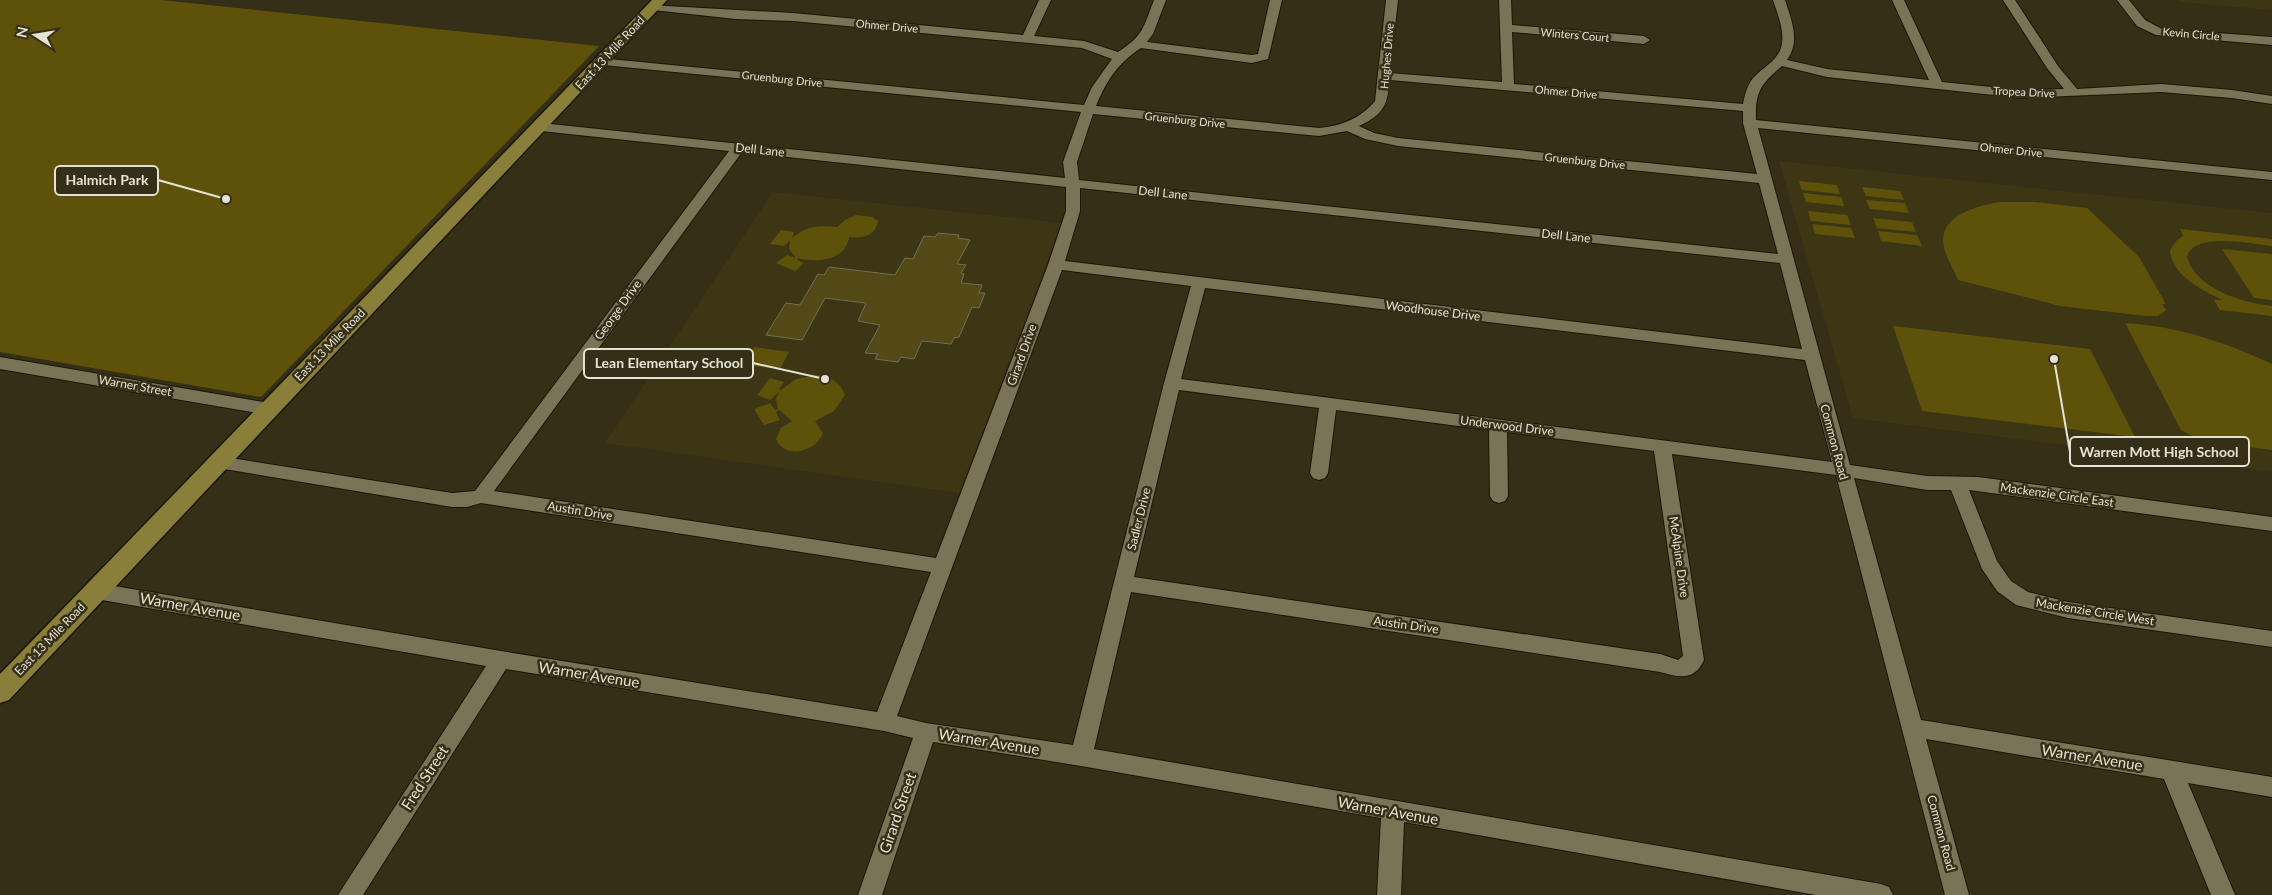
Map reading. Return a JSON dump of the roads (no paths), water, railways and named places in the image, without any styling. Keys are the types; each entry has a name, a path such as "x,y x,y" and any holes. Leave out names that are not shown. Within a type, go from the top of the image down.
{"main road":[{"name":"East 13 Mile Road","path":"0,692 657,4"}],"street":[{"path":"1027,39 1045,0"},
{"name":"Girard Drive","path":"884,722 1056,266 1073,211 1070,162 1088,110 1101,82 1119,57 1139,44 1147,34 1160,0"},
{"path":"1139,44 1165,49 1241,56 1251,60 1260,59 1264,56 1276,0"},
{"name":"Hughes Drive","path":"1350,127 1374,112 1381,102 1392,0"},
{"path":"1504,0 1508,87"},
{"name":"Common Road","path":"1779,0 1788,33 1786,53 1756,82 1751,91 1749,116 1785,259 1957,895"},
{"path":"1898,0 1937,84"},
{"path":"2009,0 2053,68 2074,93"},
{"name":"Kevin Circle","path":"2122,0 2141,23 2160,32 2272,40"},
{"name":"Ohmer Drive","path":"657,4 736,15 784,16 1084,45 1119,57"},
{"name":"Winters Court","path":"1506,28 1644,40"},
{"name":"Gruenburg Drive","path":"603,61 1304,132 1350,127 1370,136 1398,142 1764,179"},
{"name":"Tropea Drive","path":"1778,61 1828,73 2020,94 2161,88 2232,94 2272,100"},
{"name":"Ohmer Drive","path":"1385,76 1508,87 2272,176"},
{"name":"Dell Lane","path":"541,127 1785,259"},
{"name":"George Drive","path":"481,496 738,148"},
{"name":"Woodhouse Drive","path":"1056,266 1811,355"},
{"name":"Sadler Drive","path":"1081,756 1172,383 1199,283"},
{"name":"Warner Street","path":"0,363 269,409"},
{"name":"Underwood Drive","path":"1172,383 1842,470"},
{"path":"1319,473 1328,403"},
{"path":"1498,424 1499,496"},
{"name":"McAlpine Drive","path":"1662,446 1694,660 1687,665"},
{"name":"Austin Drive","path":"218,462 452,500 467,500 481,496 943,566"},
{"name":"Mackenzie Circle East","path":"1842,470 1928,484 1978,484 2272,524"},
{"name":"Mackenzie Circle West","path":"1958,485 1989,564 2004,586 2023,599 2068,610 2272,639"},
{"name":"Austin Drive","path":"1124,583 1651,662 1672,668 1681,669 1687,665"},
{"name":"Warner Avenue","path":"96,591 501,660 884,722 926,732 1081,756 1393,812 1881,895"},
{"name":"Fred Street","path":"350,895 501,660"},
{"name":"Warner Avenue","path":"1913,728 2272,787"},
{"name":"Girard Street","path":"870,895 926,732"},
{"path":"2172,771 2223,895"},
{"path":"1389,895 1393,812"}],"place":[{"name":"Halmich Park","path":"226,199"},
{"name":"Warren Mott High School","path":"2054,359"},
{"name":"Lean Elementary School","path":"825,379"}]}
